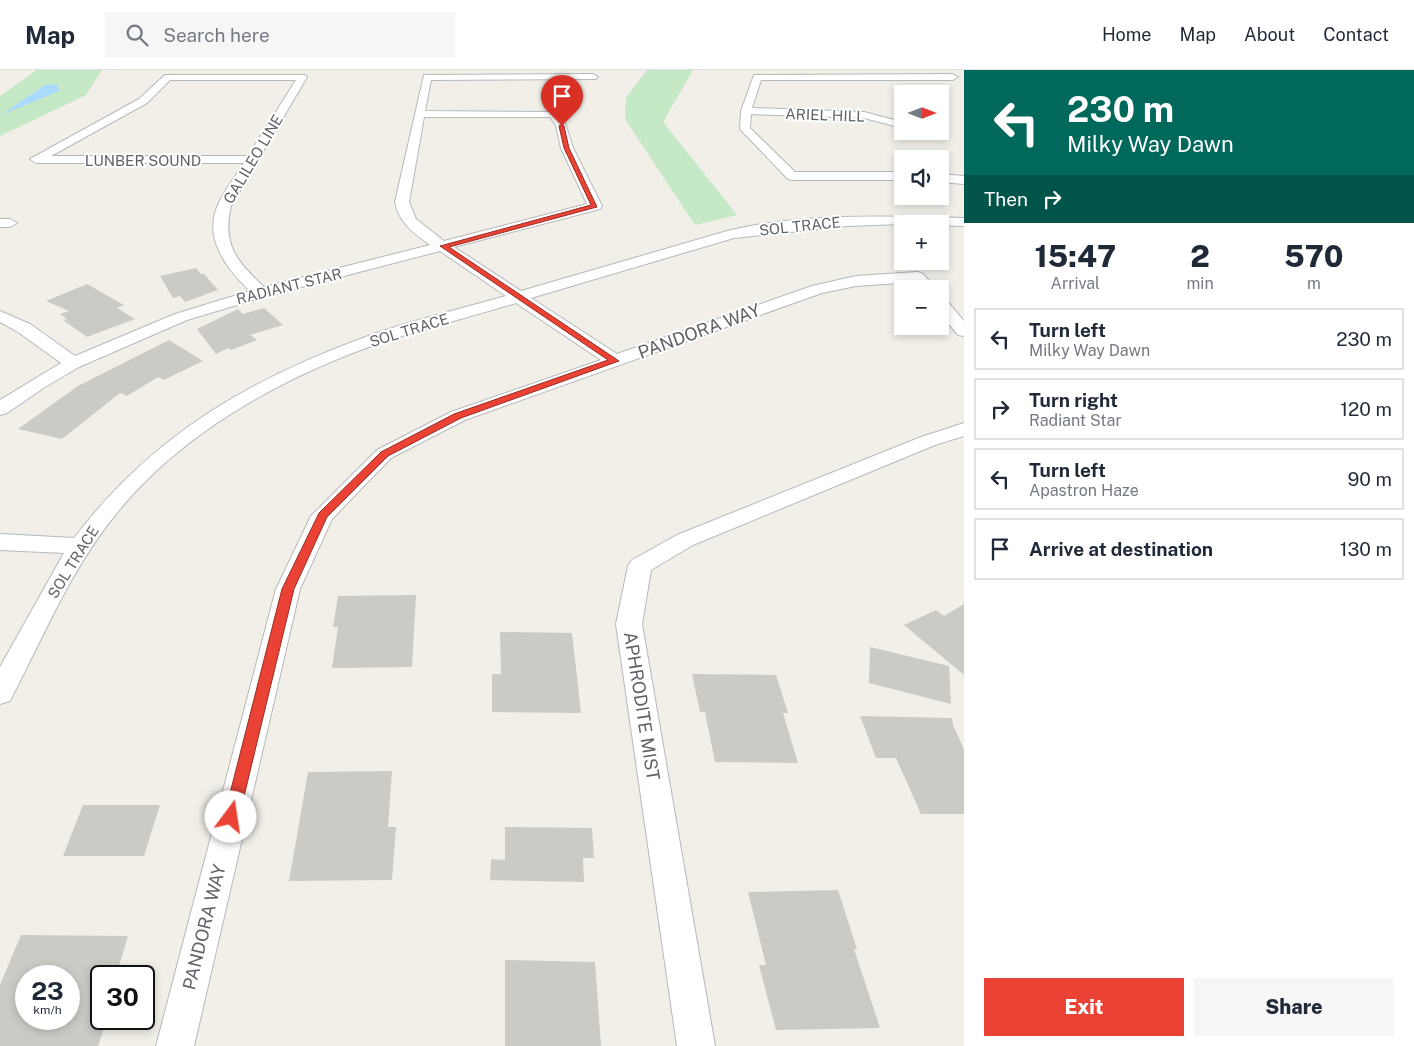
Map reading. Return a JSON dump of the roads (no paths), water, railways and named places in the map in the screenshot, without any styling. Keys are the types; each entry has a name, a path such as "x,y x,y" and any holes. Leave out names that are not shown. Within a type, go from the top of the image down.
{"street":[{"path":"941,70 964,84"},
{"name":"GALILEO LINE","path":"36,159 138,104 150,96 168,77 302,77 224,206 220,229 224,248 235,267 261,292"},
{"path":"593,77 427,77 402,202 403,213 421,232 615,361"},
{"path":"894,176 792,176 745,129 746,111 757,77 953,77"},
{"name":"ARIEL HILL","path":"746,111 849,113 882,118 894,122"},
{"name":"RADIANT STAR","path":"0,409 73,363 181,317 261,292 595,206 567,148 562,126 553,114 420,114"},
{"name":"LUNBER SOUND","path":"36,159 251,160"},
{"path":"949,179 964,180"},
{"name":"SOL TRACE","path":"0,693 80,546 109,507 145,468 193,430 229,406 276,380 322,359 376,339 732,234 782,226 839,221 893,219 964,222"},
{"name":"PANDORA WAY","path":"175,1046 288,589 322,516 384,454 458,416 818,289 856,281 894,282"},
{"path":"949,314 964,331"},
{"path":"0,316 24,328 73,363"},
{"name":"APHRODITE MIST","path":"696,1046 629,624 640,566 685,540 928,441 964,429"},
{"path":"0,542 80,546"}],"water":[{"path":"57,84 59,91 1,115 45,85"}]}
